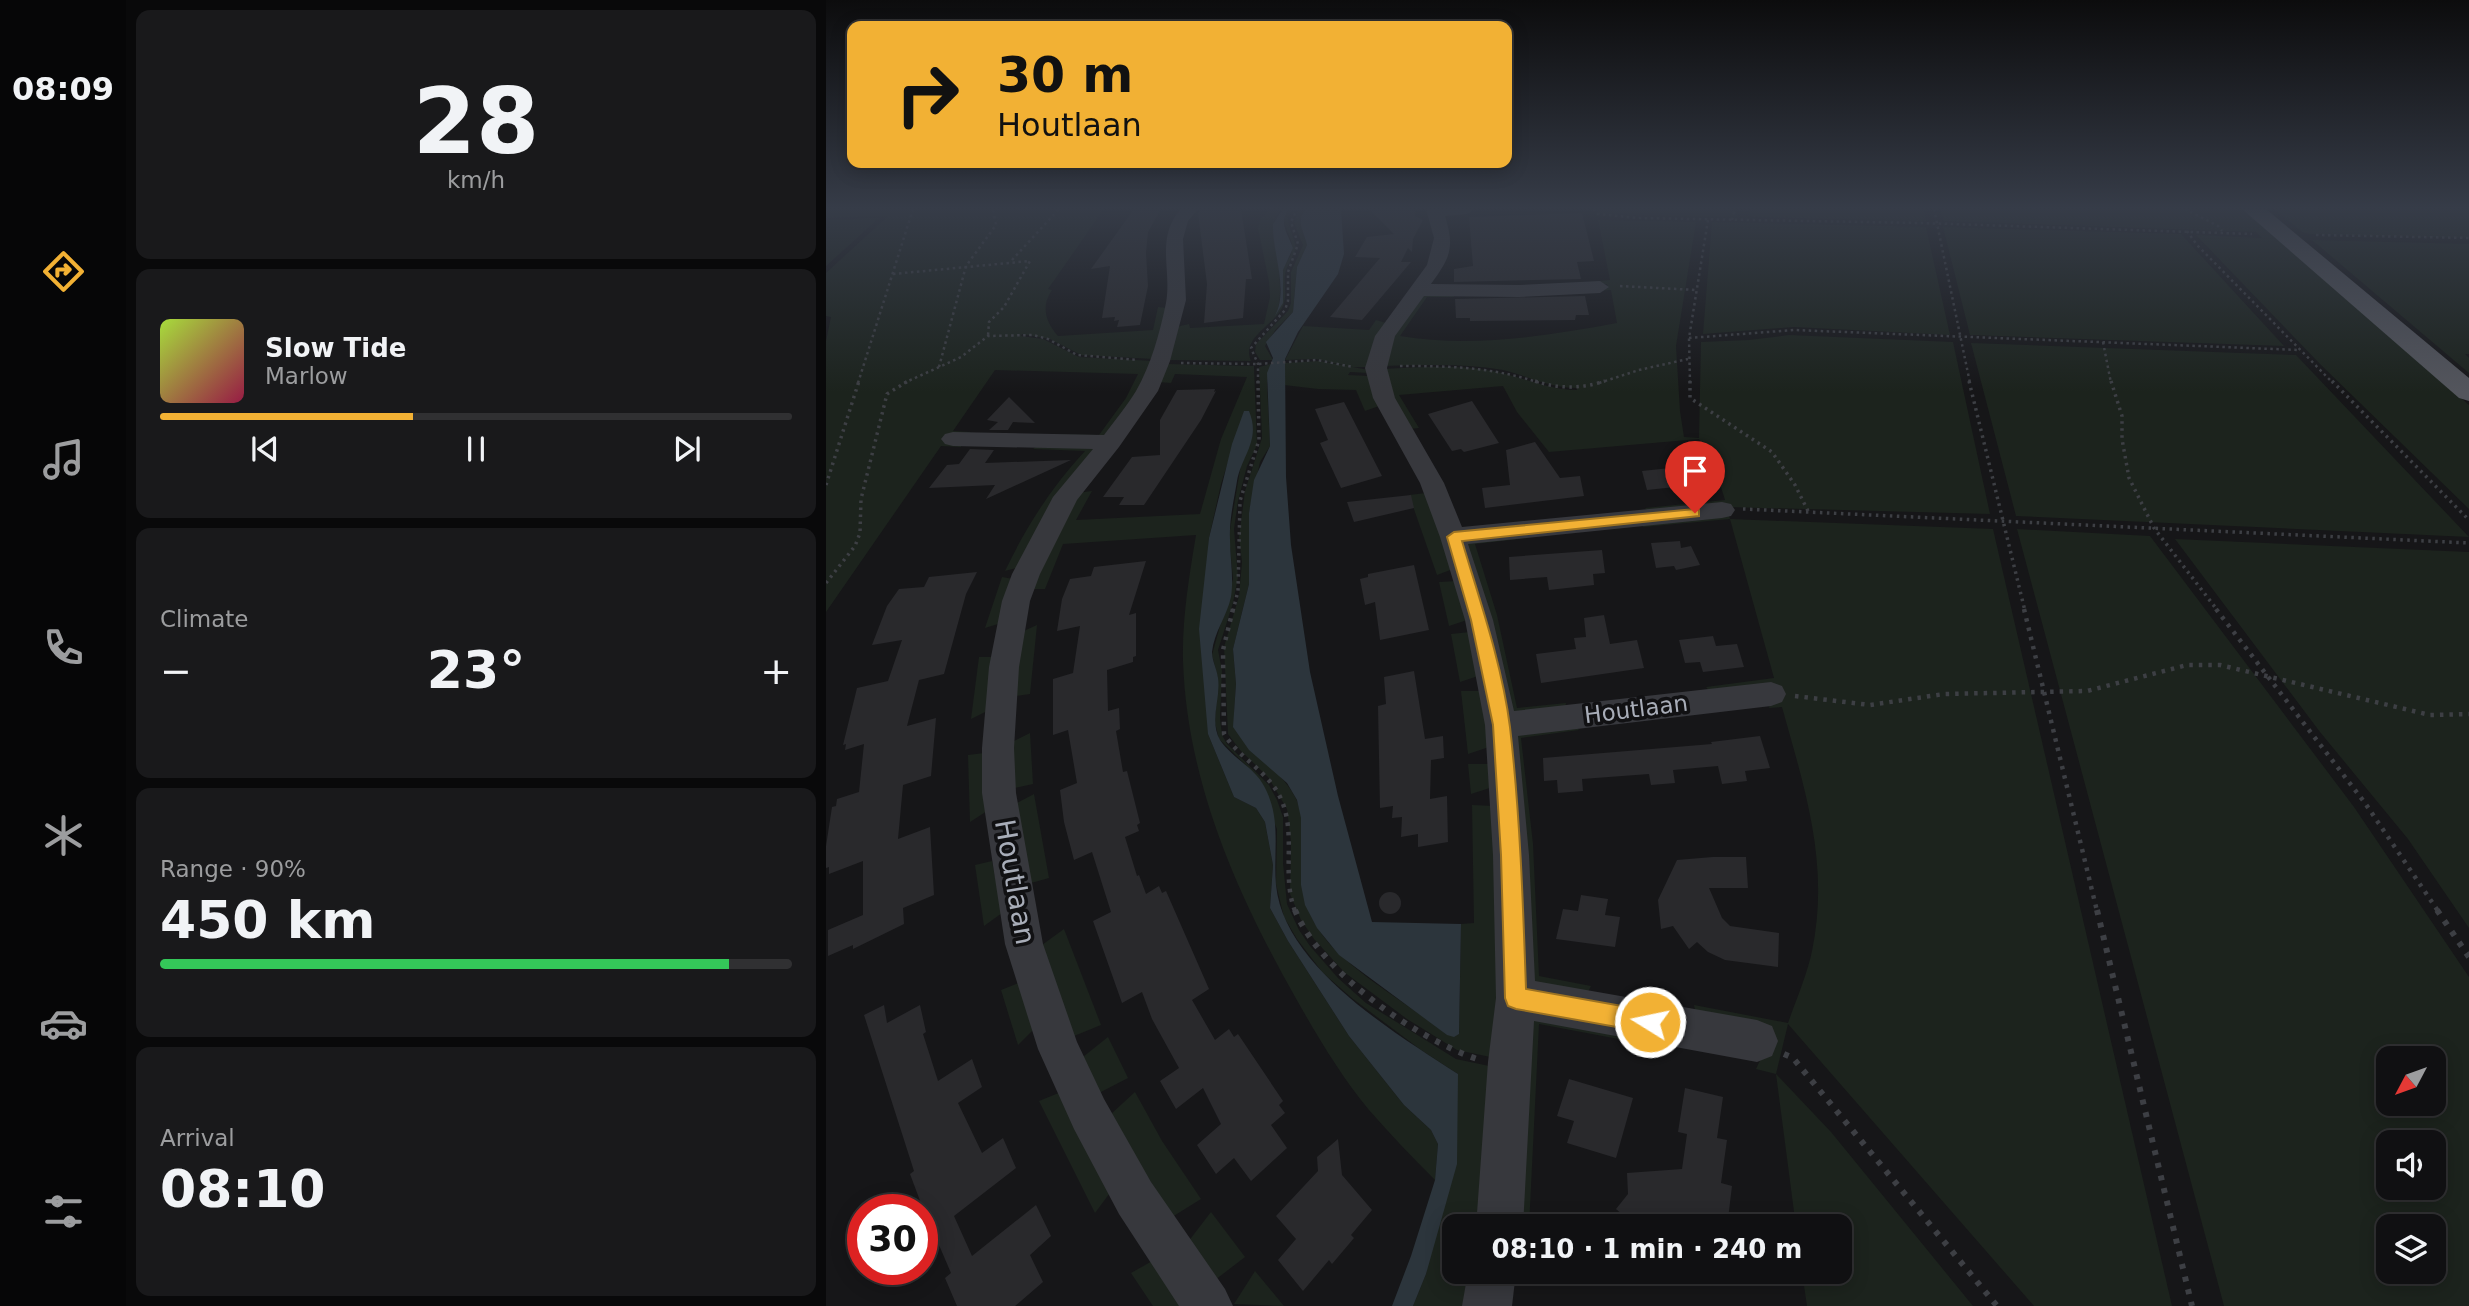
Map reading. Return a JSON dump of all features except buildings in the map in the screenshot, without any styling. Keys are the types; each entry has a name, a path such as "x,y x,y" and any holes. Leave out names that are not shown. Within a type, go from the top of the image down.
{"main road":[{"path":"2325,270 2469,392"}],"street":[{"name":"Houtlaan","path":"1176,270 1176,300 1160,361 1147,391 1111,442 1066,497 1026,574 1016,601 1000,705 999,793 1024,944 1059,1049 1089,1114 1135,1198 1208,1306"},
{"path":"1433,270 1385,336 1376,368 1384,398 1432,483 1454,537 1479,620 1501,725 1511,855 1516,998 1508,1062 1500,1214"},
{"path":"1419,290 1519,291 1600,287"},
{"path":"953,439 1111,442"},
{"path":"1454,537 1722,510"},
{"name":"Houtlaan","path":"1501,725 1771,694"},
{"path":"1516,998 1757,1041"},
{"path":"1487,1306 1490,1284"}],"path":[{"path":"826,485 894,270"},
{"path":"893,274 930,270"},
{"path":"939,367 966,270"},
{"path":"988,336 989,322 1004,307 1027,270"},
{"path":"1289,270 1288,302 1279,319 1263,332 1251,348 1260,364 1258,448 1240,500 1238,591 1223,650 1224,734 1231,745 1272,784 1280,798 1288,830 1286,863 1290,898 1301,928 1324,956 1341,975 1373,1000 1447,1049 1491,1062 1508,1062"},
{"path":"1699,270 1689,338 1690,398 1772,452 1795,485 1809,513"},
{"path":"1946,270 1959,338 2192,1306"},
{"path":"2221,270 2469,520"},
{"path":"1600,287 1696,290"},
{"path":"1689,338 1794,330 2299,350"},
{"path":"826,583 855,546 860,533 861,499 887,394 897,386 961,357 988,336 1033,335 1048,339 1077,355 1260,364 1317,360 1350,367 1376,368 1457,366 1507,372 1549,386 1584,388 1639,370 1688,359"},
{"path":"2103,342 2112,387 2122,416 2122,439 2129,478 2154,528 2365,803 2469,957"},
{"path":"1722,510 2469,543"},
{"path":"1771,694 1870,705 1944,694 2087,691 2187,665 2220,665 2430,715 2469,714"},
{"path":"1757,1041 1793,1058 1997,1306"}],"shaded area":[{"path":"829,270 1061,270 1048,289 1052,290 1046,302 1047,319 1058,336 1153,330 1158,307 1167,308 1153,359 1081,355 1050,339 1022,334 1021,336 1043,339 1079,357 1153,361 1145,381 1103,437 1047,437 1047,434 1099,435 1126,398 1138,374 995,370 953,431 971,432 964,436 961,447 941,446 826,612 826,341 831,317 826,316 826,273"},
{"path":"1267,270 1279,270 1278,309 1282,297 1282,277 1284,270 1286,270 1284,303 1278,315 1250,346 1251,361 1168,360 1176,327 1189,324 1190,328 1264,324 1270,297"},
{"path":"1278,270 1283,270 1283,303 1275,316 1279,305"},
{"path":"1297,270 1293,312 1276,329 1265,346 1273,360 1260,360 1255,352 1256,344 1288,311 1291,303 1291,272"},
{"path":"1297,270 1339,270 1298,332 1285,359 1286,477 1291,545 1310,672 1338,796 1372,922 1461,924 1459,1034 1454,1037 1447,1035 1339,955 1317,928 1305,905 1301,885 1301,818 1297,800 1287,783 1249,750 1233,727 1236,684 1233,649 1249,584 1249,513 1254,480 1270,446 1267,373 1273,358 1266,342 1293,312"},
{"path":"1608,270 1688,270 1676,346 1684,437 1699,438 1701,342 1789,335 1953,342 1990,514 1727,507 1650,513 1645,508 1725,500 1712,458 1699,439 1549,452 1517,412 1503,386 1399,395 1419,428 1409,429 1399,412 1383,369 1469,368 1577,390 1503,370 1473,366 1383,366 1391,338 1423,296 1453,294 1454,297 1427,297 1400,336 1455,341 1509,339 1617,323 1611,290 1568,293 1608,287 1607,284 1581,286 1578,283 1610,280"},
{"path":"1708,270 1936,270 1950,335 1794,327 1703,334"},
{"path":"1954,270 2214,270 2284,346 1970,335"},
{"path":"2230,270 2313,270 2469,405 2469,509 2320,364"},
{"path":"2347,270 2469,270 2469,354 2465,354 2469,358 2469,373"},
{"path":"1376,320 1386,323 1369,367 1352,367 1316,359 1285,360 1303,326 1369,330"},
{"path":"1971,343 2296,355 2469,537 2016,516"},
{"path":"1320,361 1369,370 1369,373 1350,372 1348,375 1369,376 1379,406 1365,411 1356,390 1284,385 1285,363"},
{"path":"1166,364 1254,366 1257,445 1247,466 1234,529 1238,577 1218,650 1222,671 1220,718 1222,735 1227,744 1269,785 1277,800 1283,817 1283,863 1287,904 1299,930 1338,978 1366,1003 1456,1059 1494,1067 1481,1214 1442,1214 1442,1284 1473,1284 1470,1306 1413,1306 1426,1274 1458,1074 1353,999 1323,973 1297,939 1284,917 1276,884 1277,829 1254,773 1219,739 1215,723 1218,678 1212,655 1233,579 1229,536 1241,464 1244,412 1221,484 1209,538 1208,734 1234,797 1256,808 1265,822 1273,865 1270,908 1349,1036 1404,1105 1431,1130 1438,1144 1435,1180 1369,1110 1329,1054 1273,956 1234,876 1218,834 1194,749 1183,661 1185,614 1196,535 1063,544 1045,589 1029,589 1077,493 1092,491 1076,520 1200,514 1221,439 1247,377 1175,374 1171,383 1158,382"},
{"path":"1271,364 1267,384 1270,446 1260,462 1249,513 1249,584 1233,649 1236,684 1234,715 1297,801 1303,833 1304,896 1319,930 1360,972 1447,1035 1459,1034 1461,924 1474,923 1472,805 1494,806 1499,930 1495,1058 1457,1050 1407,1019 1344,972 1314,939 1301,920 1290,894 1291,842 1287,809 1268,777 1240,750 1228,734 1224,647 1239,596 1242,562 1239,537 1245,491 1262,438 1259,367"},
{"path":"1244,411 1249,411 1252,439 1239,472 1231,517 1231,597 1212,652 1218,686 1215,717 1217,733 1225,746 1260,779 1270,798 1275,823 1276,885 1284,915 1299,943 1320,970 1346,995 1404,1039 1458,1074 1457,1164 1426,1274 1413,1306 1392,1306 1435,1180 1438,1144 1431,1130 1404,1105 1349,1036 1288,941 1270,908 1273,865 1265,822 1256,808 1234,797 1208,734 1199,629 1209,538 1232,444"},
{"path":"1040,444 1094,449 1020,567 1005,571 1041,508 1085,451 1033,449"},
{"path":"1426,493 1453,569 1437,575 1409,495"},
{"path":"1728,513 1730,519 1643,527 1644,521"},
{"path":"1730,519 1993,529 2172,1306 2034,1306 1788,1024 1776,1074 1756,1069 1763,1054 1697,1022 1694,1005 1788,1023 1810,960 1817,919 1818,888 1812,828 1782,707 1769,708 1771,700 1713,695 1706,687 1774,678"},
{"path":"2017,529 2150,536 2354,807 2469,977 2469,1306 2224,1306"},
{"path":"1525,533 1528,538 1475,544 1497,615 1517,708 1566,703 1564,712 1514,716 1467,545 1469,542"},
{"path":"2175,539 2469,552 2469,928 2408,839 2320,732"},
{"path":"1002,577 1013,579 998,624 985,628"},
{"path":"1457,581 1467,620 1449,626 1439,582"},
{"path":"1037,625 1030,694 1009,697 1017,634"},
{"path":"1470,632 1478,676 1460,682 1451,634"},
{"path":"979,657 993,657 987,711 971,719"},
{"path":"1461,691 1481,691 1489,747 1468,754"},
{"path":"1574,723 1579,730 1521,738 1533,844 1539,976 1591,986 1584,1000 1529,986 1515,735"},
{"path":"1030,733 1033,784 1010,789 1008,744"},
{"path":"984,753 987,811 970,822 968,755"},
{"path":"1468,764 1490,764 1493,787 1471,794"},
{"path":"1034,794 1049,878 1024,885 1011,806"},
{"path":"992,861 1002,913 984,926 975,865"},
{"path":"1064,929 1101,1025 1074,1036 1042,945"},
{"path":"1021,982 1036,1027 1018,1045 1001,990"},
{"path":"1538,1017 1623,1024 1629,1041 1539,1024 1530,1214 1513,1214 1531,1023"},
{"path":"1108,1037 1128,1078 1099,1093 1083,1057"},
{"path":"1776,1074 1831,1132 1973,1306 1807,1306 1804,1284 1852,1284 1852,1214 1794,1214"},
{"path":"1061,1092 1112,1190 1095,1213 1039,1101"},
{"path":"1135,1092 1162,1141 1201,1199 1172,1217 1110,1115"},
{"path":"1211,1212 1245,1257 1215,1280 1188,1242"},
{"path":"1154,1260 1185,1306 1153,1306 1131,1273"},
{"path":"1255,1271 1284,1306 1234,1304"}],"route":[{"path":"1650,1022 1516,998 1511,855 1501,725 1479,620 1454,537 1695,513"}]}
